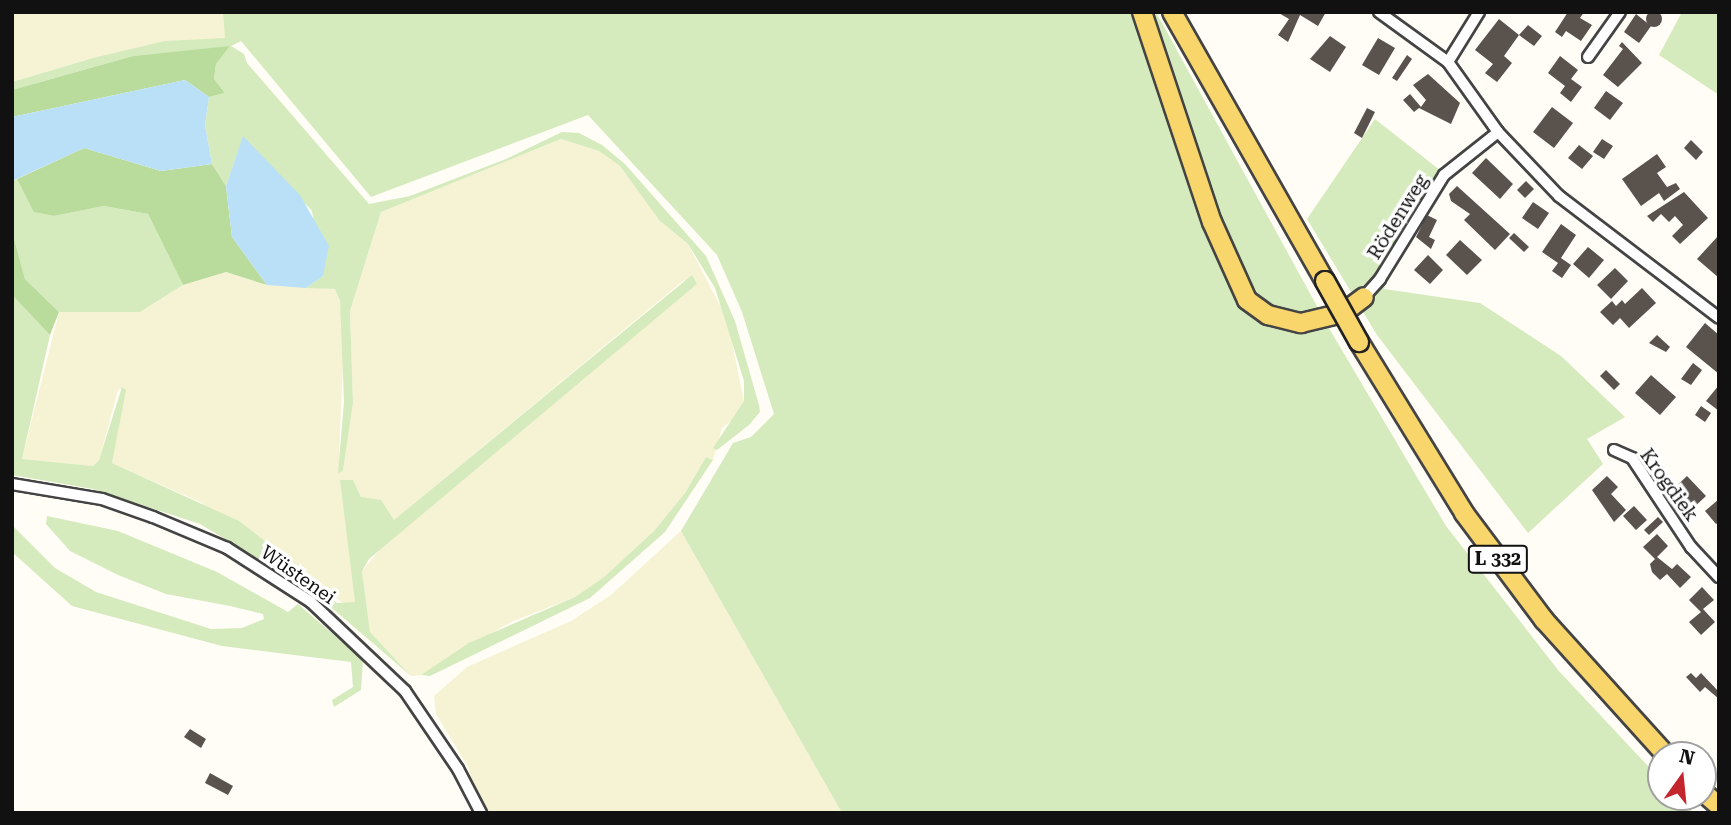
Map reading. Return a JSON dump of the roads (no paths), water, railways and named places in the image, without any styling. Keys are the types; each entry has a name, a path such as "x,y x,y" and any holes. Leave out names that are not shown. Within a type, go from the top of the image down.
{"main road":[{"path":"1142,12 1212,222 1247,300 1268,315 1301,323 1343,313 1364,297"},
{"name":"L 332","path":"1172,12 1359,342 1464,513 1544,620 1653,741"}],"street":[{"path":"1379,12 1448,62 1498,132 1559,196 1719,318"},
{"path":"1448,62 1479,12"},
{"path":"1588,57 1619,12"},
{"name":"Rödenweg","path":"1364,297 1380,279 1444,175 1498,132"},
{"name":"Krogdiek","path":"1614,450 1632,458 1691,547 1719,578"},
{"name":"Wüstenei","path":"12,484 102,499 153,517 227,548 311,602 405,691 458,769 481,813"}],"water":[{"path":"185,80 209,97 205,125 212,164 161,171 84,148 12,181 12,117"},
{"path":"243,136 300,195 329,246 323,276 306,288 267,285 232,237 226,186"}]}
